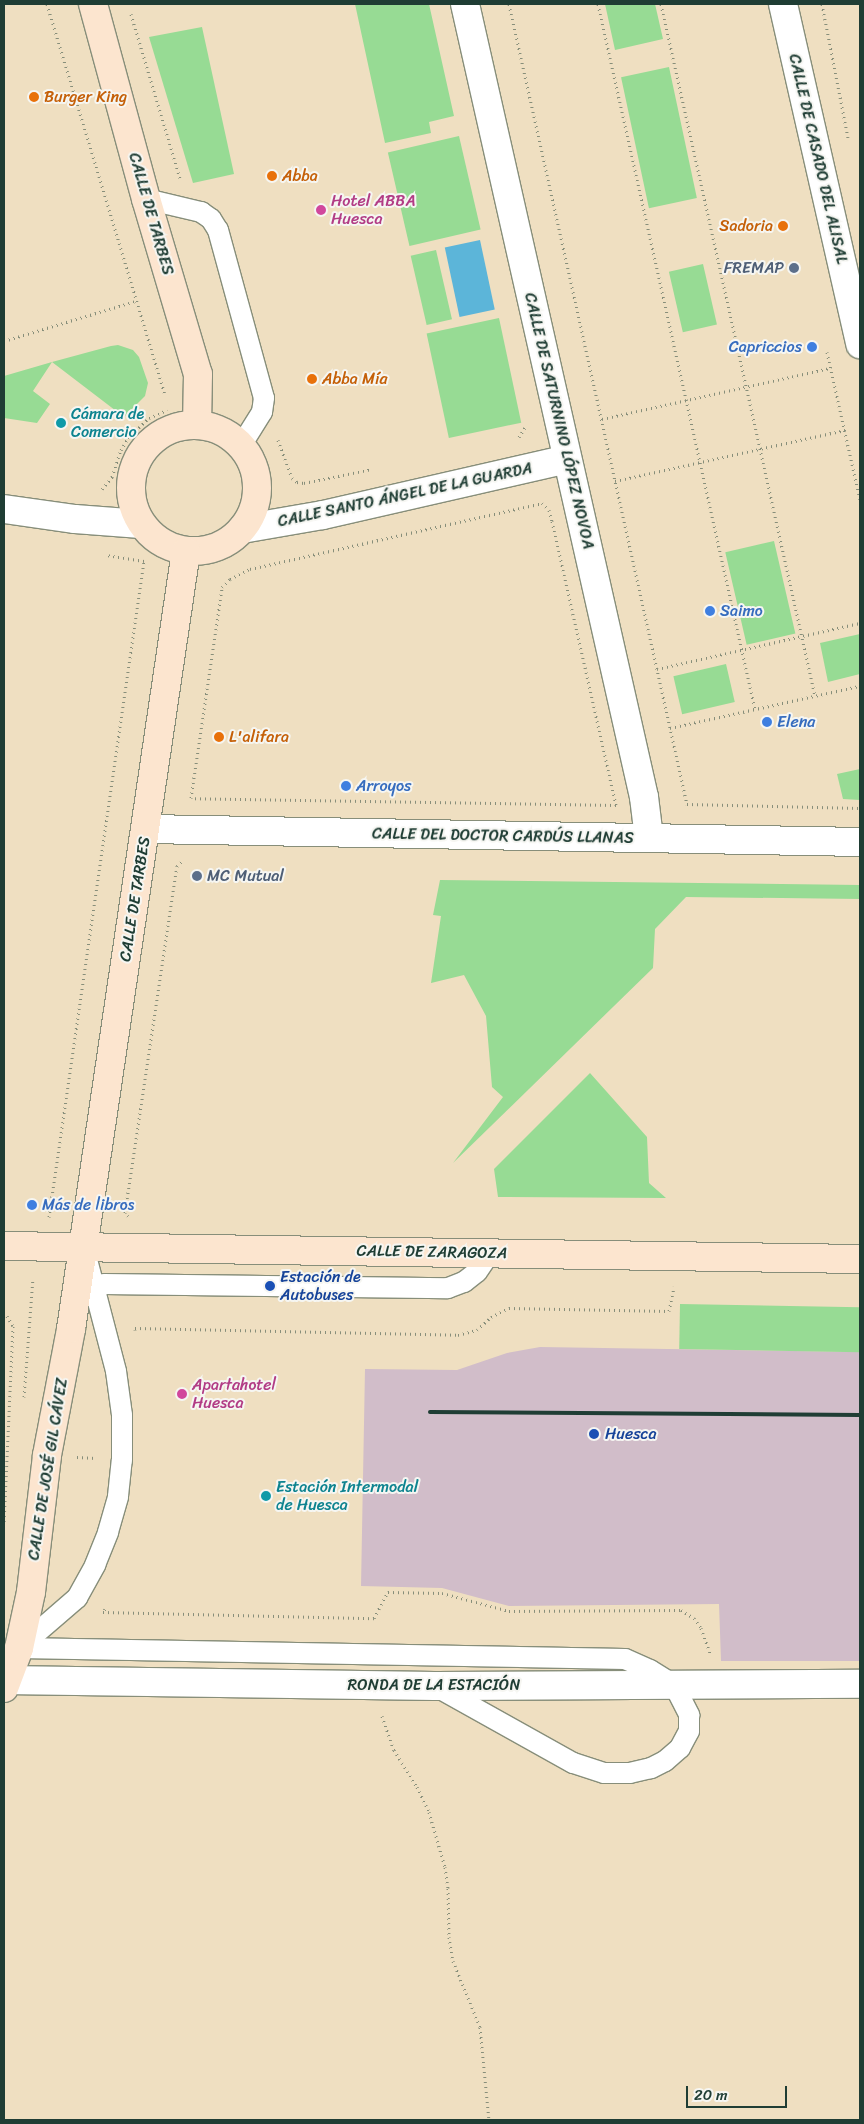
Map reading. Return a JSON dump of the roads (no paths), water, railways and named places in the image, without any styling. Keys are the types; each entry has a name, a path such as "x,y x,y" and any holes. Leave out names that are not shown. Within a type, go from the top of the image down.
{"street":[{"name":"CALLE DE TARBES","path":"93,4 146,199 198,374 198,425"},
{"name":"CALLE DE SATURNINO LÓPEZ NOVOA","path":"465,4 644,797 649,838"},
{"name":"CALLE DE CASADO DEL ALISAL","path":"783,4 860,344"},
{"path":"198,425 214,428 228,435 241,446 251,461 256,478 256,496 252,514 233,538 211,550 186,551 160,543 141,524 134,508 130,491 132,473 139,457 149,443 163,433 179,426 198,425"},
{"name":"CALLE SANTO ÁNGEL DE LA GUARDA","path":"242,529 324,515 568,459"},
{"path":"4,509 75,519 141,524"},
{"name":"CALLE DE TARBES","path":"83,1248 186,551"},
{"name":"CALLE DEL DOCTOR CARDÚS LLANAS","path":"146,829 860,842"},
{"name":"CALLE DE ZARAGOZA","path":"4,1246 860,1259"},
{"name":"CALLE DE JOSÉ GIL CÁVEZ","path":"5,1682 18,1648 31,1592 47,1455 69,1344 83,1248"},
{"name":"RONDA DE LA ESTACIÓN","path":"5,1682 372,1686 860,1684"}],"lane":[{"path":"146,199 201,212 211,219 218,230 264,398 260,416 241,446"},
{"path":"18,1648 78,1598 95,1565 108,1532 118,1496 122,1460 122,1415 116,1371 96,1289 83,1248"},
{"path":"96,1289 104,1284 448,1288 464,1282 478,1272 490,1253"},
{"path":"18,1648 625,1659 650,1670 674,1685 689,1714 688,1731 680,1748 665,1761 651,1768 630,1773 604,1773 573,1763 435,1686"}],"water":[{"path":"480,240 495,309 460,317 445,247"}],"railway":[{"path":"430,1412 860,1415"}],"place":[{"name":"Burger King","path":"34,97"},
{"name":"Abba","path":"272,176"},
{"name":"Hotel ABBA Huesca","path":"321,210"},
{"name":"Sadoria","path":"783,226"},
{"name":"FREMAP","path":"794,268"},
{"name":"Capriccios","path":"812,347"},
{"name":"Abba Mía","path":"312,379"},
{"name":"Cámara de Comercio","path":"61,423"},
{"name":"Saimo","path":"710,611"},
{"name":"Elena","path":"767,722"},
{"name":"L'alifara","path":"219,737"},
{"name":"Arroyos","path":"346,786"},
{"name":"MC Mutual","path":"197,876"},
{"name":"Más de libros","path":"32,1205"},
{"name":"Estación de Autobuses","path":"270,1286"},
{"name":"Apartahotel Huesca","path":"182,1394"},
{"name":"Huesca","path":"594,1434"},
{"name":"Estación Intermodal de Huesca","path":"266,1496"}]}
